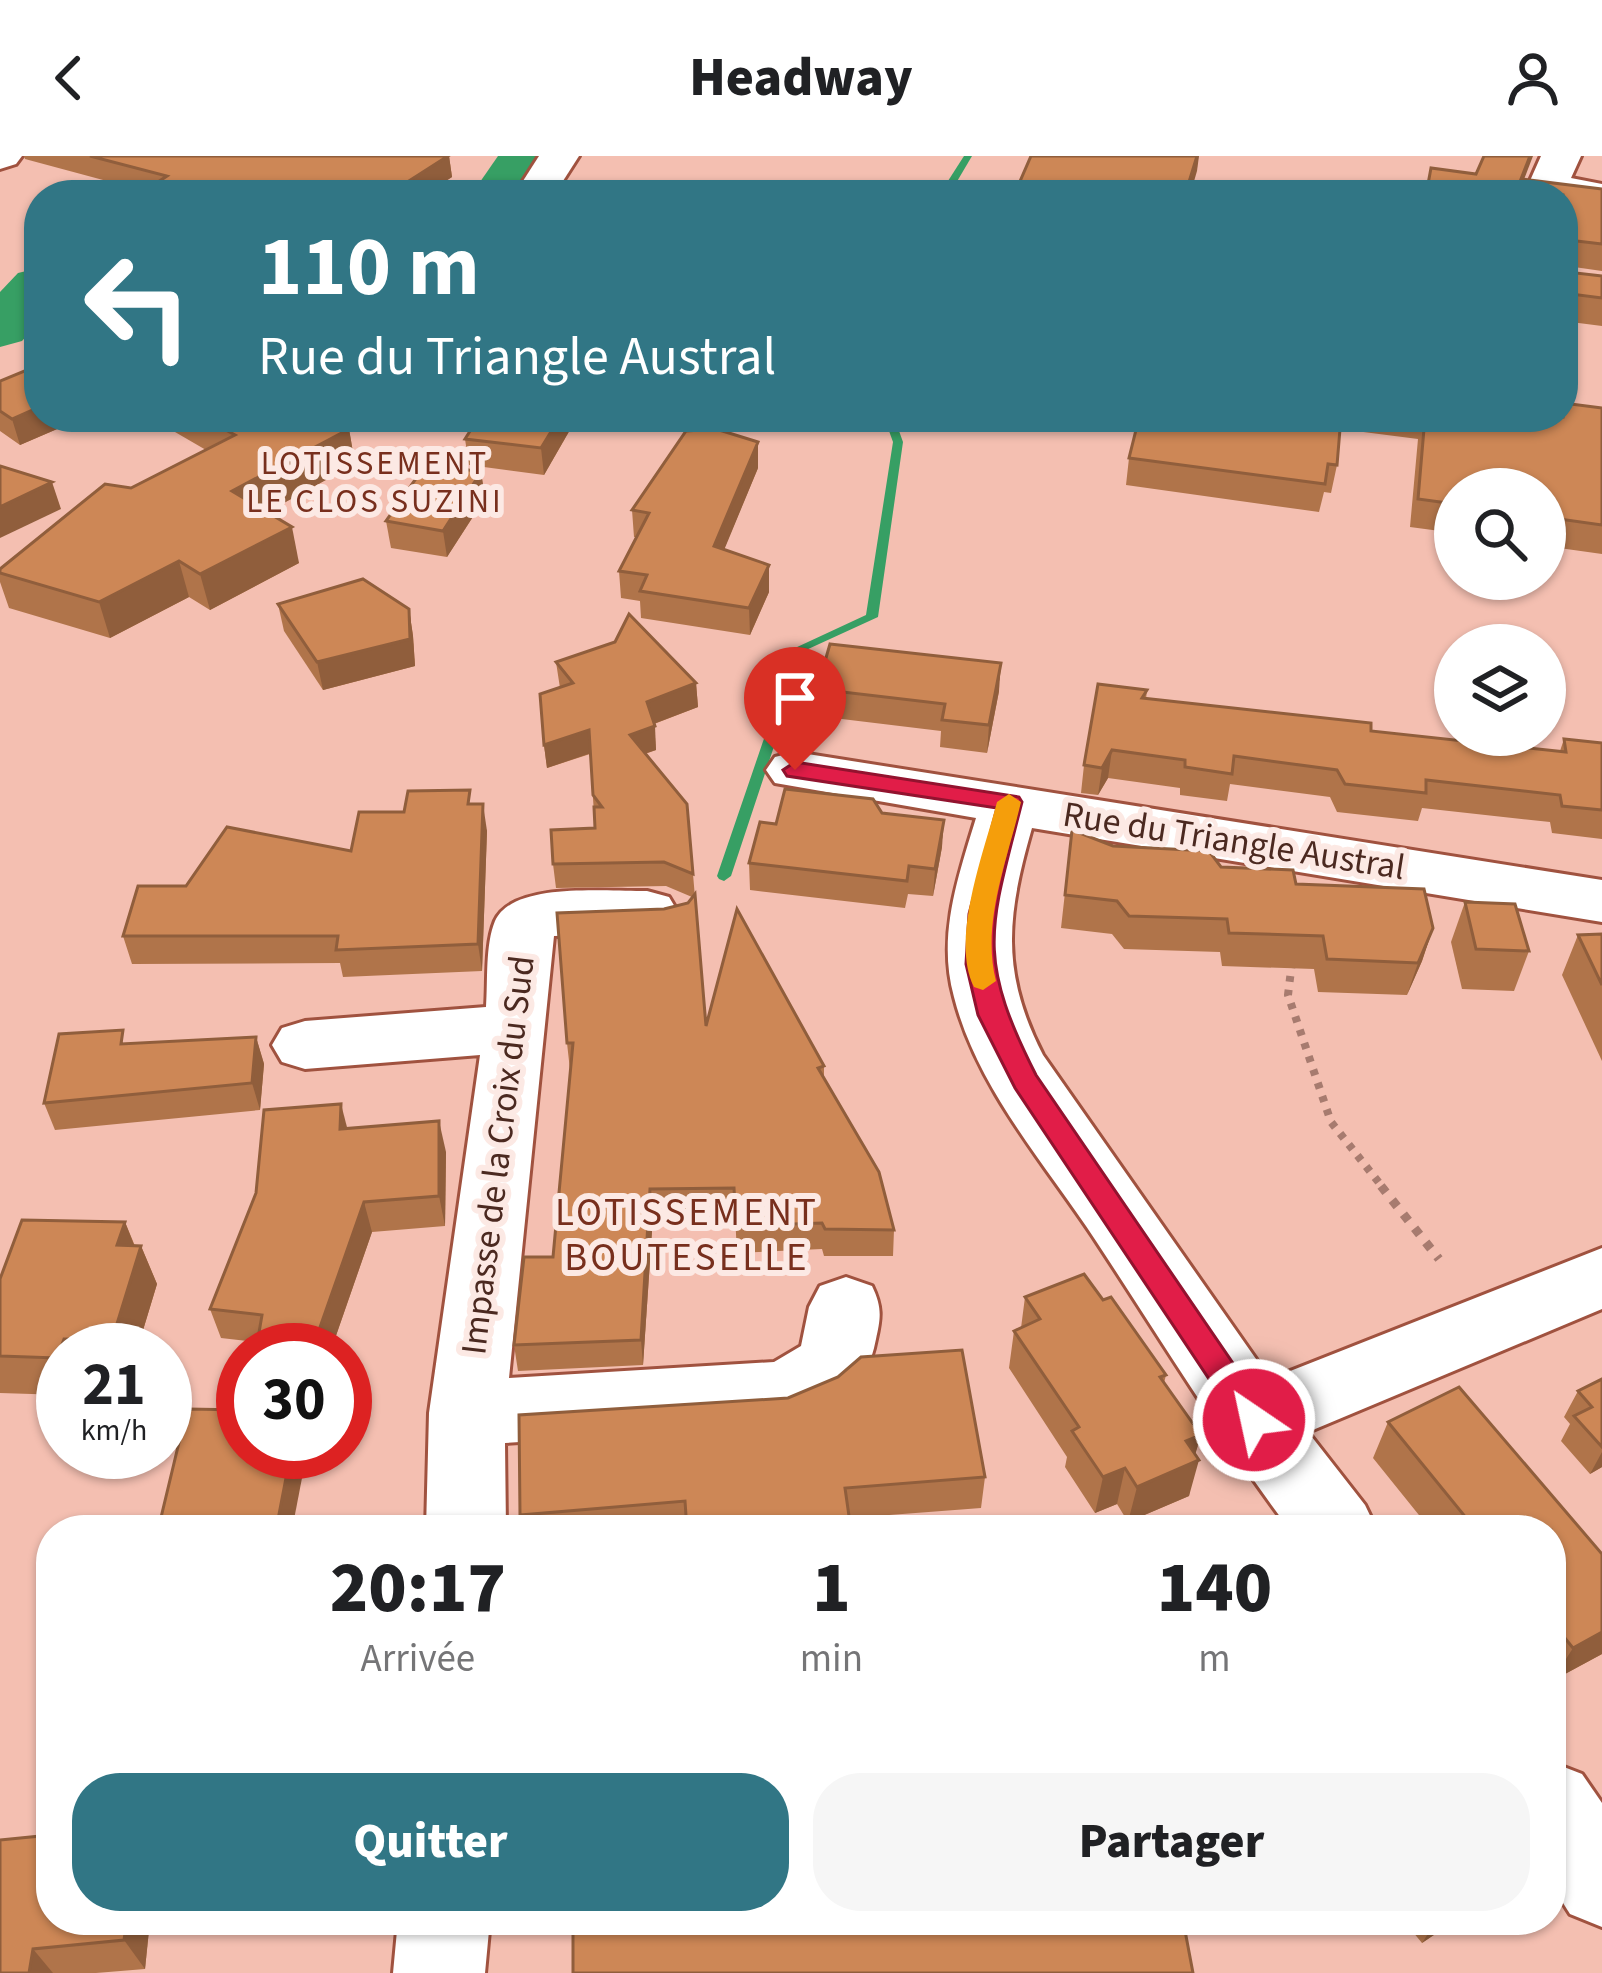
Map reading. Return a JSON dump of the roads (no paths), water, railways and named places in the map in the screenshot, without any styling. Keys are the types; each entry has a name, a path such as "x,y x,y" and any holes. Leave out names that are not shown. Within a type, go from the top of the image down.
{"street":[{"name":"Rue du Triangle Austral","path":"795,770 1602,901"},
{"path":"1010,802 981,914 979,964 992,1015 1024,1081 1254,1420 1326,1515"},
{"name":"Impasse de la Croix du Sud","path":"466,1515 467,1412 517,1028 524,925 536,915 666,911"},
{"path":"305,1045 517,1028"},
{"path":"1254,1420 1602,1276"},
{"path":"467,1412 788,1393 834,1364 846,1306"},
{"path":"1566,1828 1602,1882"},
{"path":"439,1973 443,1935"}],"waterway":[{"path":"509,180 526,156"},
{"path":"953,180 968,156"},
{"path":"0,328 24,302"},
{"path":"724,876 801,648 872,617 898,442 894,432"}],"district":[{"name":"LOTISSEMENT LE CLOS SUZINI","path":"375,482"},
{"name":"LOTISSEMENT BOUTESELLE","path":"687,1236"}]}
